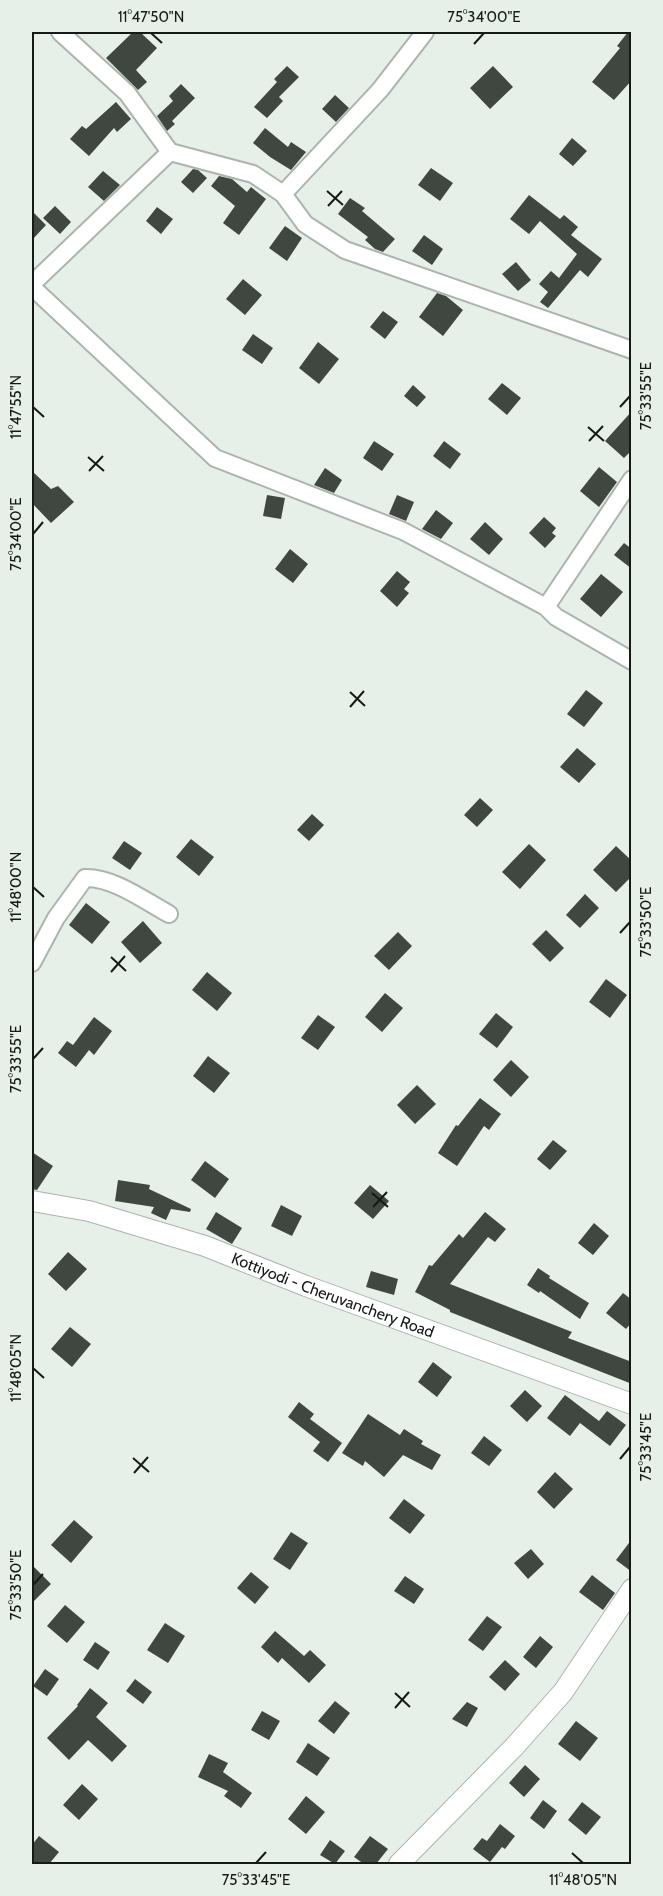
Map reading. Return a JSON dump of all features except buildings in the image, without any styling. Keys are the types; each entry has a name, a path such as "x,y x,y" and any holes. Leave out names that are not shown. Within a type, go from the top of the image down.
{"main road":[{"name":"Kottiyodi - Cheruvanchery Road","path":"32,1201 88,1210 205,1246 306,1286 632,1404"},
{"path":"399,1864 514,1747 563,1692 632,1589"}],"street":[{"path":"60,32 127,93 170,152 253,174 283,194 305,224 345,250 632,350"},
{"path":"283,194 380,90 425,32"},
{"path":"170,152 32,286 215,458 403,531 546,607 556,617 632,661"},
{"path":"546,607 632,479"},
{"path":"32,963 56,918 85,878 96,878 112,883 170,914"}]}
